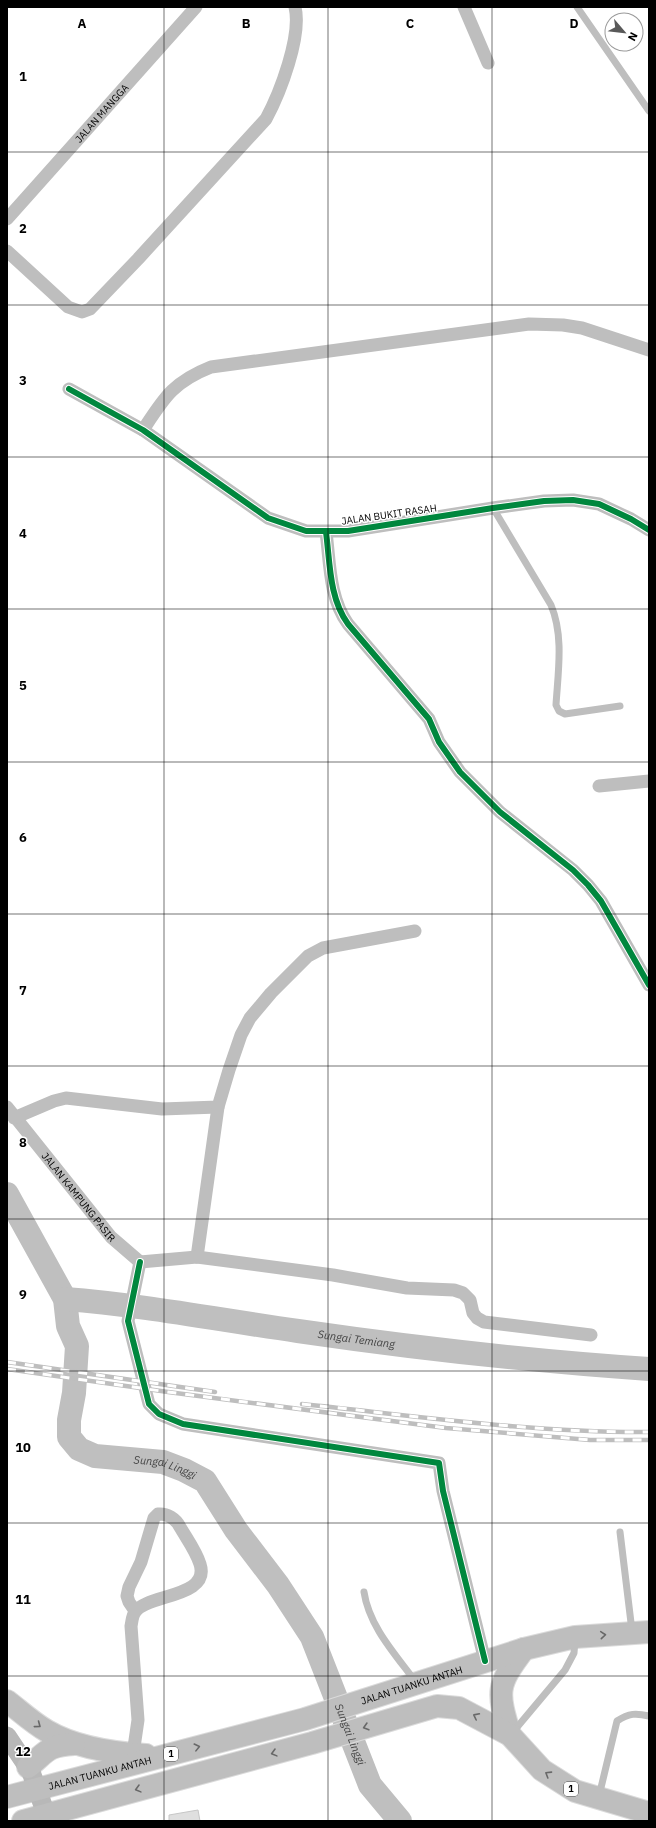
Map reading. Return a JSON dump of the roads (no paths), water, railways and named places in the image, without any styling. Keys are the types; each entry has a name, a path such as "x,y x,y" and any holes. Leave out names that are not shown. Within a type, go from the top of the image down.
{"highway":[{"name":"JALAN TUANKU ANTAH","path":"7,1797 305,1719 524,1648 575,1637 641,1632"},
{"name":"1","path":"510,1734 500,1703 502,1684 511,1666 524,1648"},
{"path":"7,1701 46,1731 74,1744 133,1754 163,1756"},
{"name":"1","path":"23,1821 312,1743 437,1706 459,1708 510,1734 542,1770 575,1792 649,1812"},
{"path":"28,1767 47,1750 57,1746 74,1744"}],"main road":[{"name":"JALAN TUANKU ANTAH","path":"7,1736 28,1767 46,1814"}],"street":[{"name":"JALAN MANGGA","path":"7,219 196,7"},
{"path":"7,251 68,308 82,312 90,309 138,259 266,119 277,98 296,35 297,17 295,7"},
{"path":"464,7 488,63"},
{"path":"143,430 167,394 178,384 193,375 211,368 529,324 563,325 582,328 649,350"},
{"name":"JALAN BUKIT RASAH","path":"69,389 143,430 268,518 306,531 348,531 544,501 573,500 599,504 631,519 649,530"},
{"path":"326,532 336,603 348,624 429,719 439,742 460,772 500,812 573,870 601,901 649,985"},
{"path":"599,786 649,781"},
{"path":"197,1257 218,1107 241,1035 250,1018 271,993 308,956 323,948 415,931"},
{"path":"14,1118 54,1100 66,1098 162,1109 218,1107"},
{"name":"JALAN KAMPUNG PASIR","path":"7,1107 14,1118 111,1237 140,1262"},
{"path":"485,1661 443,1491 439,1463 183,1424 159,1414 149,1404 128,1321 140,1262 197,1257 333,1275 407,1288 454,1290 462,1293 470,1300 473,1313 477,1318 484,1322 591,1335"},
{"path":"133,1754 138,1720 131,1626 135,1611 144,1604 187,1590 198,1580 201,1573 201,1566 198,1558 178,1523 163,1513 158,1514 154,1518 141,1562 129,1587 127,1596 135,1611"}],"lane":[{"path":"577,7 649,111"},
{"path":"494,508 551,605 556,618 559,658 556,705 558,711 565,714 620,706"},
{"path":"620,1532 641,1632"},
{"path":"364,1592 365,1602 378,1630 409,1685"},
{"path":"510,1734 565,1670 574,1653 575,1637"},
{"path":"598,1798 617,1721 628,1714 649,1716"}],"waterway":[{"name":"Sungai Linggi","path":"7,1194 65,1299 68,1326 77,1346 74,1393 69,1420 69,1437 79,1449 95,1456 163,1462 184,1470 205,1481 236,1530 278,1585 312,1637 370,1785 400,1821"},
{"name":"Sungai Temiang","path":"65,1299 152,1309 386,1343 517,1358 649,1369"}],"railway":[{"path":"7,1362 215,1392"},
{"path":"7,1369 168,1392 446,1428 590,1440 649,1440"},
{"path":"302,1404 519,1427 606,1432 649,1432"}]}
